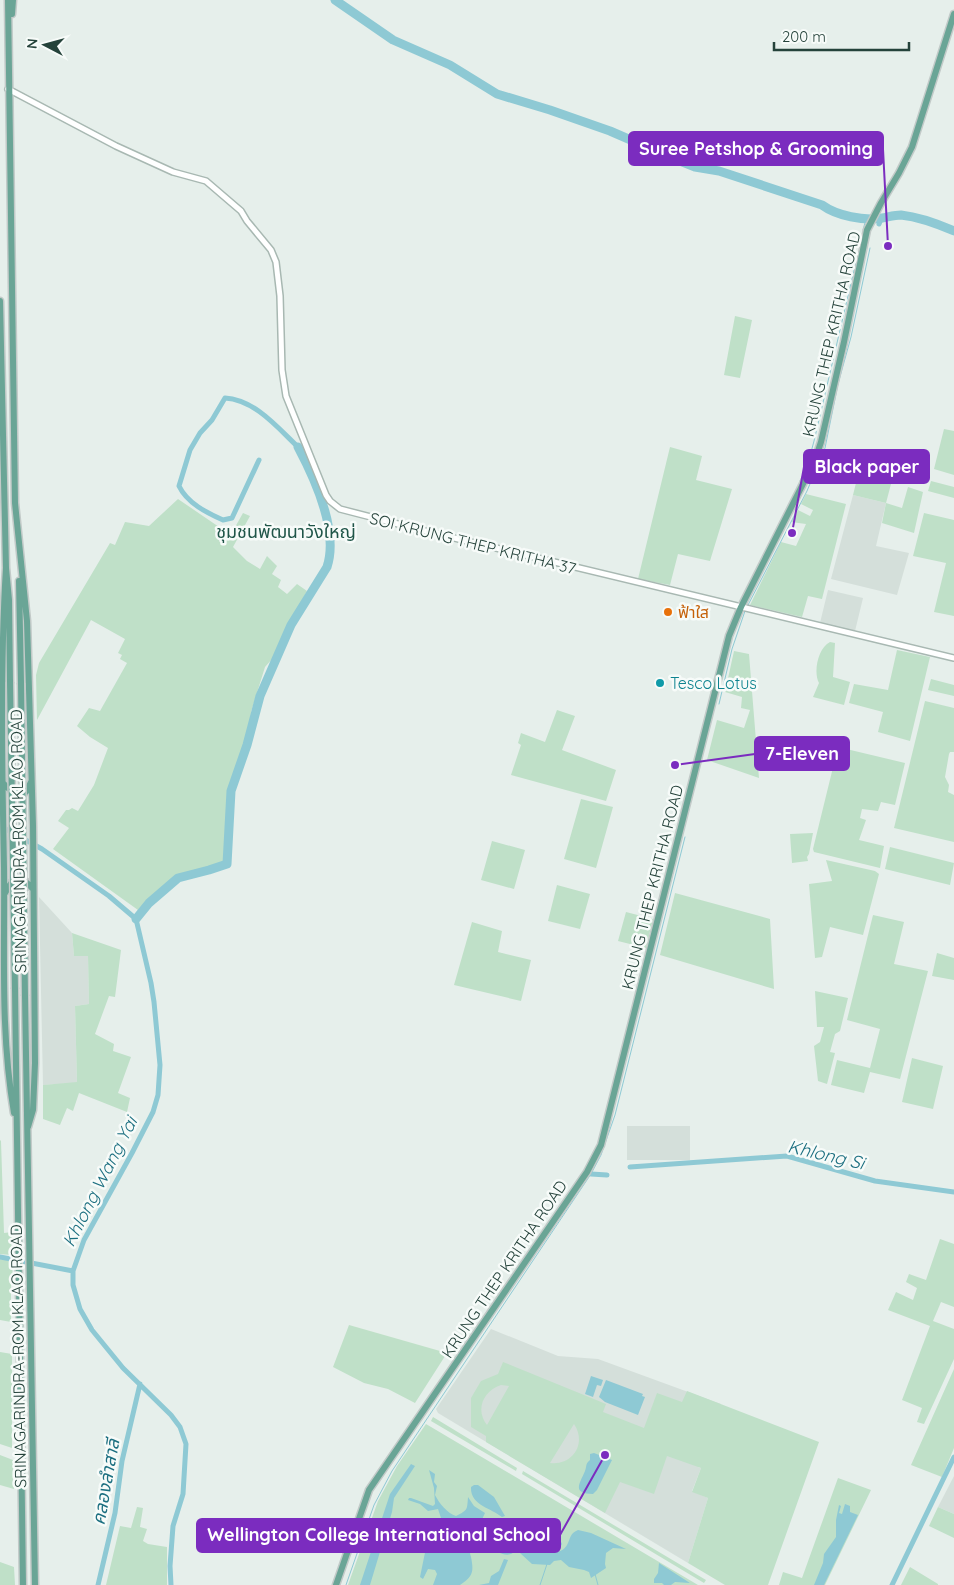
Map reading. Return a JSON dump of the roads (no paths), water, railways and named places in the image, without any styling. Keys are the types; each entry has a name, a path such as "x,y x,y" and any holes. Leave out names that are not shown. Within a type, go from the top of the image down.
{"main road":[{"name":"SRINAGARINDRA-ROM KLAO ROAD","path":"8,0 15,503 27,620 34,865 34,1092 33,1110 28,1127"},
{"name":"SRINAGARINDRA-ROM KLAO ROAD","path":"9,40 14,0"},
{"name":"KRUNG THEP KRITHA ROAD","path":"336,1585 369,1490 582,1179 599,1150 729,636 745,608 818,452 869,225 899,173 915,137 954,14"},
{"name":"SRINAGARINDRA-ROM KLAO ROAD","path":"0,301 6,568 10,600 23,1585"},
{"name":"SRINAGARINDRA-ROM KLAO ROAD","path":"19,555 35,1585"},
{"name":"SRINAGARINDRA-ROM KLAO ROAD","path":"6,568 2,600 0,650 5,1036 9,1087 16,1129"},
{"path":"2,783 9,790 24,792 31,781"},
{"path":"4,894 12,881 18,878 25,880 34,889"}],"street":[{"name":"SOI KRUNG THEP KRITHA 37","path":"8,89 116,146 173,172 206,181 241,211 246,221 271,250 276,262 280,296 282,370 286,396 326,495 340,509 954,658"}],"water":[{"path":"591,1376 603,1380 601,1386 597,1385 593,1397 585,1394"},
{"path":"606,1380 643,1394 642,1396 645,1397 638,1415 605,1402 599,1397"},
{"path":"594,1453 612,1460 597,1490 593,1494 582,1492 579,1484 590,1460 590,1454"},
{"path":"411,1464 415,1466 394,1498 392,1512 370,1585 360,1585 390,1494"},
{"path":"429,1470 435,1474 434,1482 437,1486 435,1495 447,1511 456,1516 463,1512 467,1507 468,1497 474,1506 485,1513 476,1532 501,1551 502,1544 499,1530 503,1524 523,1537 515,1551 505,1555 500,1553 476,1534 475,1537 472,1537 444,1521 438,1509 428,1511 420,1504 408,1500 411,1498 433,1506 435,1504 434,1488"},
{"path":"478,1485 494,1497 505,1516 502,1517 477,1502 472,1493 471,1487"},
{"path":"845,1504 850,1506 850,1512 858,1515 824,1585 814,1585 823,1563 824,1554 836,1537 836,1520 839,1505 841,1506 839,1513 842,1514"},
{"path":"442,1526 469,1543 472,1570 468,1579 460,1585 433,1585 437,1574 435,1570 428,1569 423,1579 420,1577 429,1533 431,1530"},
{"path":"551,1529 560,1539 562,1544 560,1548 542,1540 543,1533"},
{"path":"578,1530 591,1533 626,1549 613,1548 606,1553 606,1568 591,1578 589,1572 569,1567 561,1560 554,1561 550,1565 532,1564 520,1553 527,1539 542,1548 558,1552 563,1550 572,1535"},
{"path":"504,1559 508,1560 498,1585 479,1585 489,1583 491,1576 499,1571"},
{"path":"659,1563 690,1583 675,1582 671,1585 664,1585 662,1583 654,1583"}],"waterway":[{"path":"335,0 393,40 450,65 497,94 610,131 695,167 719,171 822,205 843,215 867,219 899,215 908,216 954,231"},
{"path":"863,230 866,219"},
{"path":"879,224 881,219"},
{"path":"747,607 807,491 825,448 870,248"},
{"path":"800,481 807,467 814,441 856,262"},
{"path":"259,460 232,518 223,520 204,511 187,498 179,486 190,450 225,398 236,400 256,409 274,423 298,447"},
{"path":"136,919 149,903 178,878 227,864 231,791 247,745 260,696 291,625 327,567 330,553 328,522 318,490 298,447"},
{"path":"719,704 732,649 745,611"},
{"name":"Khlong Wang Yai","path":"0,826 42,849 109,896 136,919 151,983 160,1065 158,1095 153,1112 84,1240 73,1271 73,1285 80,1309 92,1330 123,1368 171,1415 180,1427 186,1444 183,1494 173,1526 170,1566 171,1585"},
{"path":"346,1585 374,1505 392,1471 591,1174 601,1155 615,1115 685,837"},
{"name":"Khlong Si","path":"630,1167 787,1156 875,1181 954,1192"},
{"name":"Khlong Si","path":"591,1174 607,1175"},
{"path":"0,1257 73,1271"},
{"name":"คลองลำสาลี","path":"98,1585 115,1513 122,1461 140,1384"},
{"path":"892,1585 954,1457"},
{"path":"540,1585 547,1564"},
{"path":"595,1574 598,1585"}],"place":[{"name":"Suree Petshop & Grooming","path":"888,246"},
{"name":"Black paper","path":"792,533"},
{"name":"ฟ้าใส","path":"668,612"},
{"name":"Tesco Lotus","path":"660,683"},
{"name":"7-Eleven","path":"675,765"},
{"name":"Wellington College International School","path":"605,1455"}],"district":[{"name":"ชุมชนพัฒนาวังใหญ่","path":"286,532"}]}
